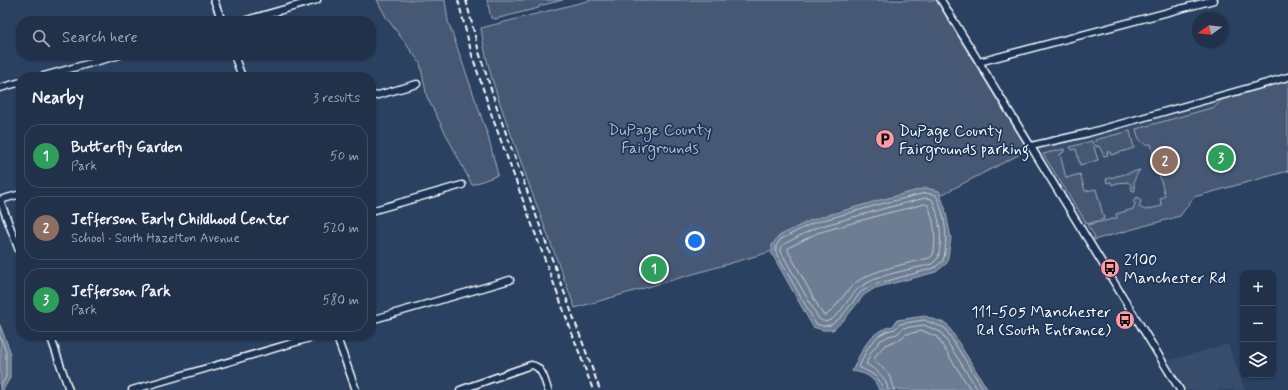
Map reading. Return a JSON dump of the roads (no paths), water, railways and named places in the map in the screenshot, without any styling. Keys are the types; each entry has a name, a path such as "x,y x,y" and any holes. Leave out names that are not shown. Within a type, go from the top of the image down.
{"street":[{"path":"214,0 220,16"},
{"path":"260,16 316,0"},
{"path":"941,0 1180,390"},
{"path":"979,62 1214,0"},
{"path":"58,72 102,60"},
{"path":"236,60 240,72"},
{"path":"1030,146 1088,133 1288,77"},
{"path":"0,88 16,83"},
{"path":"376,96 417,84"},
{"path":"376,210 462,185"},
{"path":"16,195 0,200 16,243"},
{"path":"376,319 510,280"},
{"path":"52,340 69,390"},
{"path":"132,390 303,340"},
{"path":"338,340 356,390"},
{"path":"460,390 525,366 535,366 541,371 548,390"}],"water":[{"path":"926,188 939,191 945,208 951,238 947,263 936,272 875,288 864,295 844,320 833,330 823,330 813,327 772,254 772,245 779,236 811,220"},
{"path":"925,316 947,324 988,390 879,390 875,382 869,376 852,371 867,342 878,332 893,326 897,320"},
{"path":"0,325 10,351 10,378 3,390 0,390"}],"railway":[{"path":"458,0 472,55 493,119 593,390"},
{"path":"466,0 479,52 500,117 600,390"}],"place":[{"name":"DuPage County Fairgrounds parking","path":"885,139"},
{"name":"Jefferson Park","path":"1221,158"},
{"name":"Jefferson Early Childhood Center","path":"1165,161"},
{"name":"2100 Manchester Rd","path":"1110,268"},
{"name":"Butterfly Garden","path":"654,269"},
{"name":"111-505 Manchester Rd (South Entrance)","path":"1125,320"}],"park label":[{"name":"DuPage County Fairgrounds","path":"660,138"}]}
